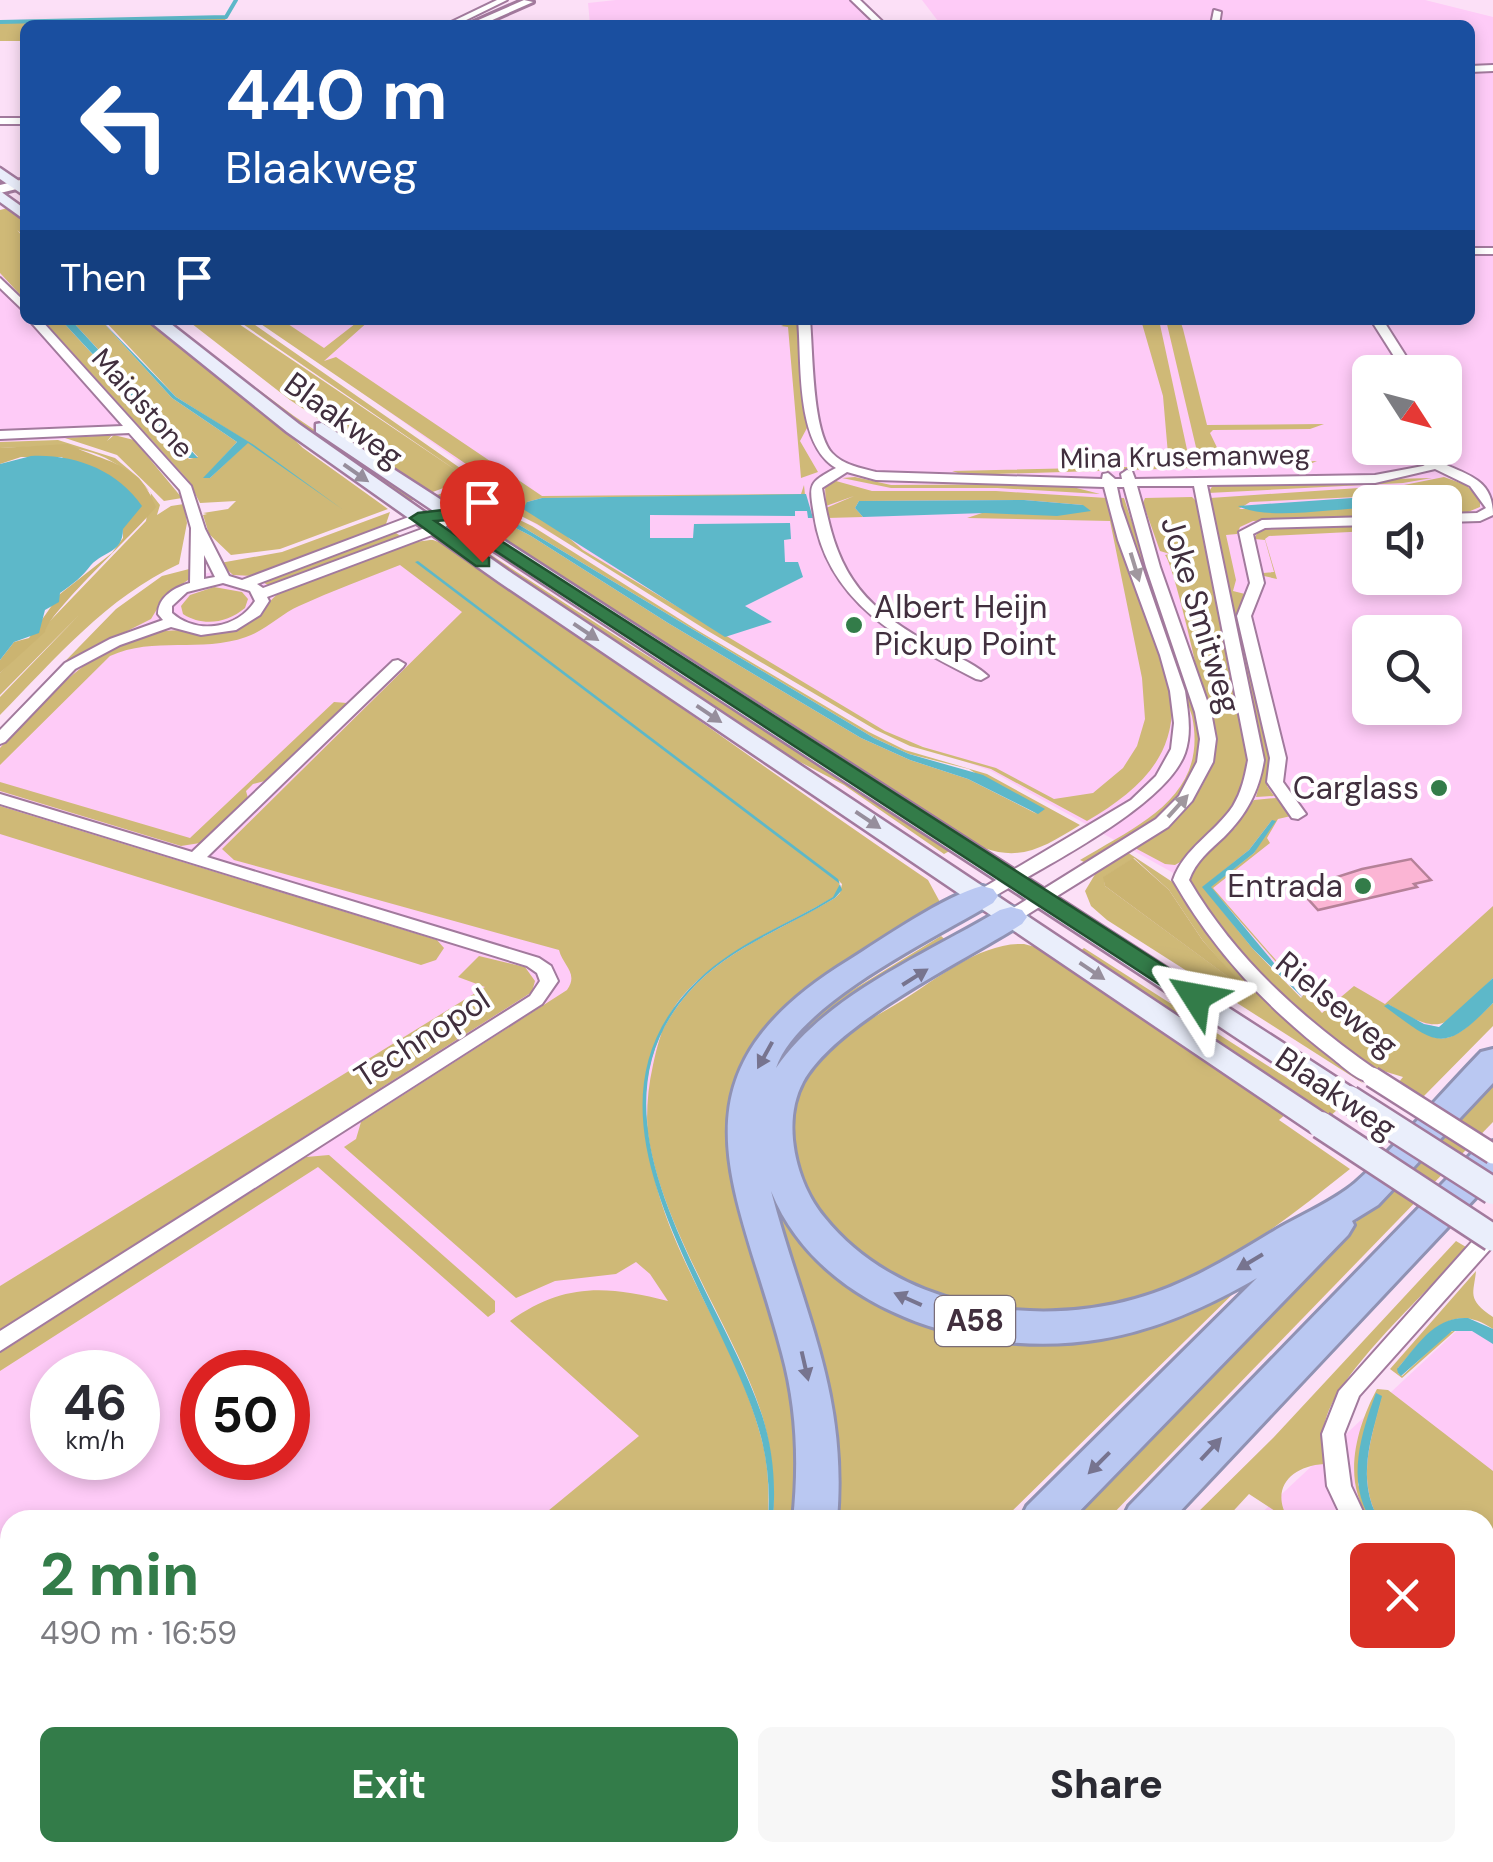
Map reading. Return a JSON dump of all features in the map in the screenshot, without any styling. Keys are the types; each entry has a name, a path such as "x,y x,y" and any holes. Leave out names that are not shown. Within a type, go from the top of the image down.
{"highway":[{"name":"A58","path":"1003,897 832,1028 808,1050 784,1084 777,1104 775,1138 786,1187 807,1224 852,1268 910,1301 973,1321 1022,1328 1097,1323 1138,1314 1206,1287 1365,1196"},
{"path":"815,1510 818,1449 809,1384 747,1176 742,1135 746,1102 766,1050 803,1008 1003,897"},
{"name":"A58","path":"1052,1510 1365,1196 1493,1061"},
{"path":"1154,1510 1493,1154"}],"main road":[{"name":"Blaakweg","path":"162,325 292,428 1003,897 1045,897 1493,1191"},
{"name":"Blaakweg","path":"185,325 435,520 1003,897 1321,1125 1493,1235"}],"street":[{"path":"460,20 504,0"},
{"path":"855,0 877,20"},
{"path":"484,20 529,1"},
{"path":"490,20 529,1"},
{"path":"1216,20 1217,12"},
{"path":"0,281 20,303"},
{"name":"Maidstone","path":"39,325 186,490 198,528 223,579"},
{"path":"805,325 816,434 824,452 847,467 819,482 816,488 824,535 851,592 875,617 981,676"},
{"path":"1380,325 1399,355"},
{"path":"0,435 133,429"},
{"name":"Mina Krusemanweg","path":"847,467 893,479 1199,480 1375,479 1432,465"},
{"path":"1438,465 1474,482 1492,509 1480,517 1462,518"},
{"name":"Mina Krusemanweg","path":"1128,478 1368,471 1396,475"},
{"name":"Joke Smitweg","path":"1003,897 1137,803 1157,785 1179,749 1180,704 1108,478"},
{"name":"Joke Smitweg","path":"1003,897 1045,897 1145,836 1175,812 1198,781 1208,750 1203,712 1153,567 1128,478"},
{"name":"Rielseweg","path":"1199,480 1217,580 1256,746 1256,770 1252,789 1240,810 1186,866 1181,880 1219,939 1277,1004 1372,1077 1493,1154"},
{"path":"247,583 435,520"},
{"path":"262,594 435,520"},
{"path":"1298,814 1274,782 1278,758 1244,616 1257,584 1246,532 1262,524 1352,522"},
{"name":"Maidstone","path":"197,583 198,528"},
{"path":"170,622 164,614 171,596 197,583 223,579 247,583 262,594"},
{"path":"0,739 70,666 116,642 170,622 204,630 231,626 260,608 262,594"},
{"path":"196,858 398,664"},
{"name":"Technopol","path":"0,799 534,962 547,972 548,987 520,1011 0,1342"},
{"path":"1350,1510 1338,1486 1334,1434 1350,1392 1493,1235"}],"shaded area":[{"path":"850,0 871,20 590,20 588,3"},
{"path":"922,0 1425,0 1493,17 1493,950 1390,1077 1193,884 991,771 891,735 517,513 489,483 267,325 1475,325 1475,20 937,20"},
{"path":"227,17 225,20 91,20"},
{"path":"0,22 20,22 20,41 0,41"},
{"path":"8,208 20,219 20,295 0,273 0,210"},
{"path":"0,273 20,295 20,325 48,325 146,432 0,442"},
{"path":"48,325 66,325 189,459 198,457 76,325 106,325 172,398 237,442 204,478 210,478 248,442 176,397 109,325 154,325 303,448 388,509 280,549 231,555 209,534 203,515 207,514 203,513 228,509 236,501 200,503 188,480"},
{"path":"171,325 294,416 416,499 407,502 302,427"},
{"path":"193,325 240,325 460,473 244,325 255,325 473,477 430,493 290,400"},
{"path":"262,325 290,325 324,348 354,325 364,325 324,361 336,357 542,496 801,494 804,485 805,495 542,498 527,502 583,550 885,731 923,747 996,768 1054,799 1093,793 1123,768 1137,746 1145,719 1142,678 1110,521 967,518 985,512 1083,505 1024,500 859,501 855,508 863,517 827,518 826,508 854,496 826,506 825,487 836,481 872,491 996,491 1107,498 1171,691 1172,714 1161,753 1138,784 1087,821 991,769 910,746 876,730 503,507 469,466"},
{"path":"797,325 807,428 800,441 818,472 801,478 788,327 781,326"},
{"path":"1142,325 1160,325 1191,468 964,475 952,471 1169,466 1163,396"},
{"path":"1167,325 1181,325 1207,425 1324,424 1310,429 1210,433 1225,464 1317,461 1310,464 1217,466 1199,460"},
{"path":"112,435 107,441 114,435 134,440 182,498 164,501 117,455 65,438"},
{"path":"58,440 115,458 150,492 116,464 82,450 45,446 0,448 0,442"},
{"path":"68,444 130,471 149,492 156,507 61,608 45,632 0,673 0,660 14,642 29,638 60,594 112,553 123,538 123,529 62,457 21,457 0,464 0,448"},
{"path":"1444,477 1466,485 1480,500 1480,507 1462,514 1462,485 1404,485"},
{"path":"842,478 891,485 1061,484 1100,494 997,488 891,488"},
{"path":"1432,478 1403,483 1208,493 1213,485"},
{"path":"479,484 499,510 532,526 869,732 905,750 987,774 1080,825 1045,845 1023,852 984,848 758,708 457,511 462,505 459,502 444,503 434,496","holes":["477,485 496,511 874,738 909,754 969,769 1037,814 968,779 910,760 861,738 531,536 485,512 471,495 457,493"]},
{"path":"1352,488 1352,497 1250,502 1239,509 1352,508 1352,518 1253,521 1240,527 1237,534 1226,535 1236,580 1233,591 1245,594 1237,617 1269,754 1267,786 1274,796 1256,797 1263,771 1262,746 1223,581 1210,498"},
{"path":"151,493 160,505 157,515 171,506 184,504 187,523 179,564 105,612 0,715 0,697 79,615 0,695 0,673 146,521"},
{"path":"1192,497 1201,515 1206,553 1241,703 1247,761 1244,785 1234,805 1204,841 1175,865 1135,848 1193,800 1206,778 1212,755 1193,651 1165,555 1170,554 1160,551 1143,503 1145,498"},
{"path":"1119,498 1124,498 1201,733 1188,781 1177,798 1147,826 1088,864 1080,860 1164,805 1190,768 1194,744 1192,716"},
{"path":"390,512 385,527 253,576 233,575 220,563 282,552"},
{"path":"1352,526 1352,532 1269,536 1265,539 1277,579 1264,576 1263,573 1274,572 1265,540 1254,539 1259,530"},
{"path":"364,531 826,882 623,1157 747,1510 0,1510 0,731 87,640 166,582 296,554"},
{"path":"393,531 402,537 271,587 261,581"},
{"path":"458,533 955,848 944,854 844,785 779,751 453,534"},
{"path":"433,540 447,545 508,586 928,880 941,904 754,1051 792,1371 799,1510 773,1510 772,1467 762,1415 667,1205 651,1150 648,1113 652,1165 664,1212 746,1390 761,1437 768,1478 768,1510 549,1510 639,1436 510,1321 548,1300 586,1291 625,1292 668,1301 650,1274 636,1262 616,1274 555,1281 516,1298 344,1147 356,1139 361,1122 567,990 569,970 559,950 234,860 222,849 462,612 400,565 299,606 246,637 212,644 127,650 110,656 0,765 0,748 36,710 73,674 115,646 165,631 217,632 237,628 253,621 276,595 294,585 379,552","holes":["839,881 842,884 840,893 835,898 721,963 689,992 660,1038 687,991 720,962 738,950 834,897 840,890"]},
{"path":"193,568 191,578 165,596 151,619 66,662 0,728 116,609 162,576"},
{"path":"214,587 242,592 248,599 245,608 215,622 183,614 181,606 190,595"},
{"path":"334,702 347,703 265,781 253,784 246,791 248,798 200,843 181,846 0,791 0,782 190,838"},
{"path":"1276,798 1291,816 1278,819 1267,838 1270,843 1213,888 1322,1013 1354,986 1385,1004 1493,906 1493,978 1456,1015 1446,1022 1423,1022 1388,1004 1419,1029 1441,1038 1463,1030 1493,1003 1493,1026 1423,1097 1398,1083 1403,1077 1367,1066 1287,1006 1236,950 1190,883 1193,868 1235,828 1254,800","holes":["1272,820 1254,853 1210,887 1304,994 1301,998 1253,949 1203,887 1249,850"]},
{"path":"0,806 437,940 444,948 436,960 421,965 0,834"},
{"path":"1127,852 1174,883 1222,954 1271,1008 1364,1084 1107,920 1091,906 1085,891 1097,871","holes":["1134,858 1169,890 1203,941 1245,989 1105,886 1104,877"]},
{"path":"1133,858 1169,890 1203,941 1250,993 1105,886 1103,877"},
{"path":"941,936 948,942 781,1068 797,1222 983,1330 1248,1279 1013,1510 825,1510 754,1113 787,1040 823,1008"},
{"path":"1024,944 1043,949 1288,1112 1279,1120 1350,1169 1263,1235 1204,1271 1138,1299 1102,1309 1058,1315 1009,1312 959,1302 910,1285 866,1260 830,1229 805,1191 792,1135 800,1085 820,1056 854,1029 976,955"},
{"path":"1084,948 1337,1110 1328,1118 1079,952"},
{"path":"479,956 525,967 535,981 532,992 0,1330 0,1286 485,987 458,977"},
{"path":"1493,1083 1493,1122 1117,1510 1073,1510"},
{"path":"329,1155 495,1301 495,1312 488,1317 318,1167 0,1371 0,1353 306,1157"},
{"path":"1456,1241 1466,1247 1353,1371 1329,1410 1322,1443 1324,1464 1293,1474 1283,1489 1284,1510 1274,1510 1249,1494 1234,1510 1200,1510 1274,1437"},
{"path":"1476,1271 1475,1300 1493,1317 1493,1329 1464,1318 1451,1320 1428,1335 1398,1368 1398,1373 1402,1376 1456,1330 1402,1378 1390,1369"},
{"path":"1466,1322 1493,1341 1493,1510 1265,1510"},
{"path":"1377,1389 1388,1390 1493,1471 1493,1510 1374,1510 1368,1489 1368,1459 1382,1397 1358,1484 1365,1510 1354,1473 1363,1421"}],"water":[{"path":"66,325 76,325 198,458 189,458"},
{"path":"106,325 176,397 254,445 342,509 248,443 210,478 203,478 237,442 172,398"},
{"path":"31,456 63,458 94,467 120,483 142,506 123,529 120,543 60,593 59,602 45,610 39,633 14,642 0,660 0,464"},
{"path":"477,485 496,511 874,738 909,754 983,775 1045,809 1038,814 968,779 910,760 861,738 531,536 485,512 470,494 456,493"},
{"path":"806,494 813,518 808,518 807,511 795,511 795,516 650,515 650,538 693,538 694,524 790,523 791,539 784,540 785,562 798,562 803,577 745,606 772,622 725,637 523,509 527,502 542,498"},
{"path":"1352,498 1352,509 1266,513 1238,506"},
{"path":"1024,500 1083,505 1091,511 1057,516 985,513 863,517 855,508 859,501"},
{"path":"415,562 838,879 840,884"},
{"path":"1272,820 1276,821 1254,853 1211,887 1303,998 1253,949 1202,887 1249,850"},
{"path":"840,884 842,890 835,898 739,951 689,992 698,980 729,955 833,897"},
{"path":"1493,978 1493,1003 1451,1037 1429,1036 1384,1006 1388,1004 1424,1024 1439,1027"},
{"path":"689,993 658,1042 646,1095 651,1149 667,1205 762,1415 773,1467 773,1510 768,1510 761,1437 742,1383 663,1207 646,1147 643,1089 659,1033"},
{"path":"1468,1318 1493,1329 1493,1344 1472,1331 1452,1331 1401,1376 1398,1373 1397,1369 1436,1327"},
{"path":"1376,1393 1382,1396 1367,1474 1374,1510 1366,1510 1359,1489 1358,1457"}],"building":[{"name":"Entrada","path":"1411,859 1431,880 1414,884 1417,887 1318,910 1299,889 1362,869"}],"waterway":[{"path":"90,20 226,17 236,0"},
{"path":"0,22 20,22"}],"place":[{"name":"Albert Heijn Pickup Point","path":"854,625"},
{"name":"Carglass","path":"1439,788"},
{"name":"Entrada","path":"1363,886"}],"route":[{"path":"482,562 418,518 451,514 1196,997"}]}
